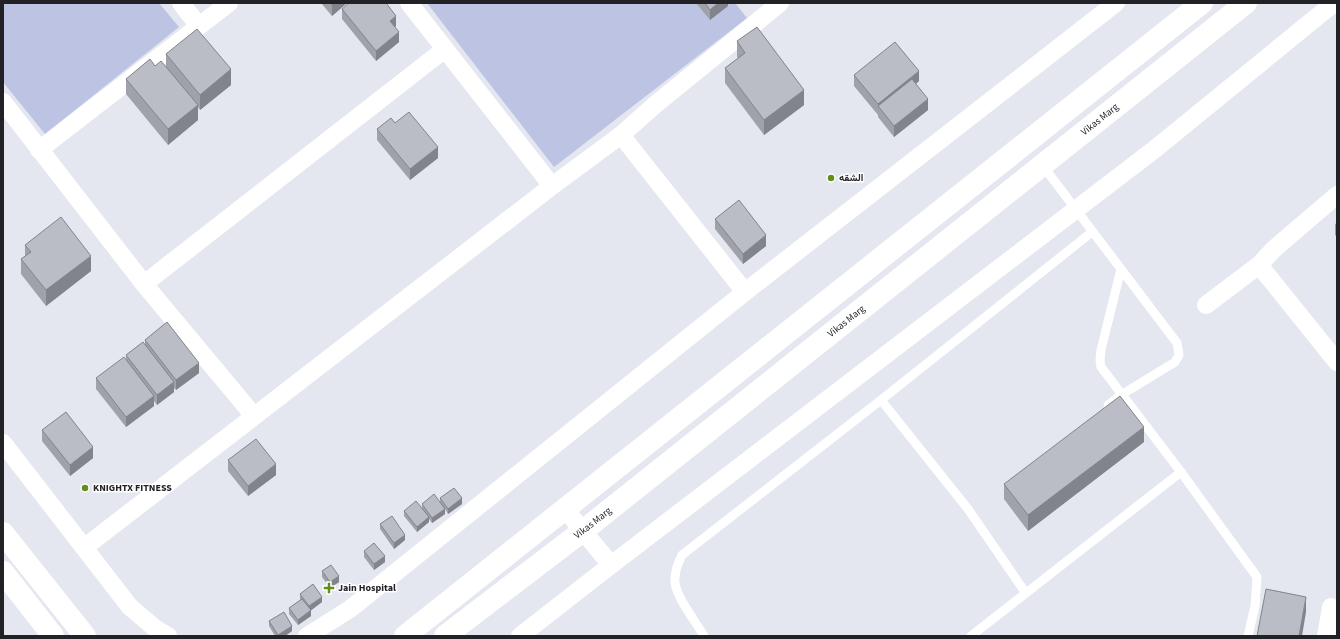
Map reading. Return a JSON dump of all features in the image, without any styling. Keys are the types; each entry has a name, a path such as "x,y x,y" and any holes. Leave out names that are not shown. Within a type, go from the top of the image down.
{"main road":[{"path":"405,636 1202,3"},
{"name":"Vikas Marg","path":"445,636 584,530 1246,3"},
{"path":"3,533 85,636"},
{"path":"3,572 53,636"}],"street":[{"path":"180,3 198,25"},
{"path":"40,150 198,25 229,3"},
{"path":"409,3 552,186"},
{"path":"85,547 552,186 621,135 656,104 780,3"},
{"path":"307,636 350,610 745,292 1116,3"},
{"path":"520,636 1155,149 1334,3"},
{"path":"144,284 445,49"},
{"path":"3,102 144,284 254,416"},
{"path":"621,135 745,292"},
{"path":"1206,305 1259,265 1274,249 1337,195"},
{"path":"1259,265 1337,362"},
{"path":"3,443 130,607 156,629 168,636"},
{"path":"565,509 584,530 611,565"},
{"path":"1326,636 1331,607"}],"lane":[{"path":"1043,166 1177,343 1179,356 1175,362 1121,395 1103,410"},
{"path":"704,636 677,592 674,581 682,555 881,400 1092,232"},
{"path":"1122,269 1101,350 1101,367 1181,472 1257,577 1255,606 1248,636"},
{"path":"881,400 968,509 1025,592"},
{"path":"971,636 1025,592 1181,472"}],"shaded area":[{"path":"3,3 159,3 179,27 45,134 3,82"},
{"path":"427,3 735,3 747,18 554,167"}],"building":[{"path":"349,3 386,3 396,16 390,21 399,32 376,51 342,9"},
{"path":"705,3 718,3 710,10"},
{"path":"757,27 804,90 764,120 725,68 745,53 737,41"},
{"path":"197,29 231,69 200,95 166,54"},
{"path":"895,42 919,71 878,104 854,75"},
{"path":"150,59 155,66 161,61 198,105 168,129 126,79"},
{"path":"912,79 928,99 894,126 878,106"},
{"path":"409,112 438,147 410,169 377,129 391,118 395,123"},
{"path":"739,200 766,235 743,254 715,219"},
{"path":"61,217 91,256 46,290 21,259 31,252 25,245"},
{"path":"167,322 199,363 176,380 145,340"},
{"path":"143,342 174,382 157,395 126,355"},
{"path":"124,357 154,396 126,417 96,378"},
{"path":"1120,396 1144,427 1028,515 1004,484"},
{"path":"66,412 93,447 70,465 42,430"},
{"path":"256,439 276,464 248,486 228,460"},
{"path":"454,488 462,498 448,509 440,498"},
{"path":"434,494 445,509 432,518 422,504"},
{"path":"416,501 429,517 417,527 404,511"},
{"path":"392,516 405,535 394,543 380,524"},
{"path":"374,543 385,556 374,564 364,551"},
{"path":"331,565 339,576 330,582 322,571"},
{"path":"313,584 322,597 309,606 300,594"},
{"path":"1266,589 1306,597 1299,636 1257,636"},
{"path":"302,599 311,610 298,620 289,608"},
{"path":"284,612 292,626 278,635 269,621"}],"place":[{"name":"الشقه","path":"831,178"},
{"name":"KNIGHTX FITNESS","path":"85,488"},
{"name":"Jain Hospital","path":"329,588"}]}
